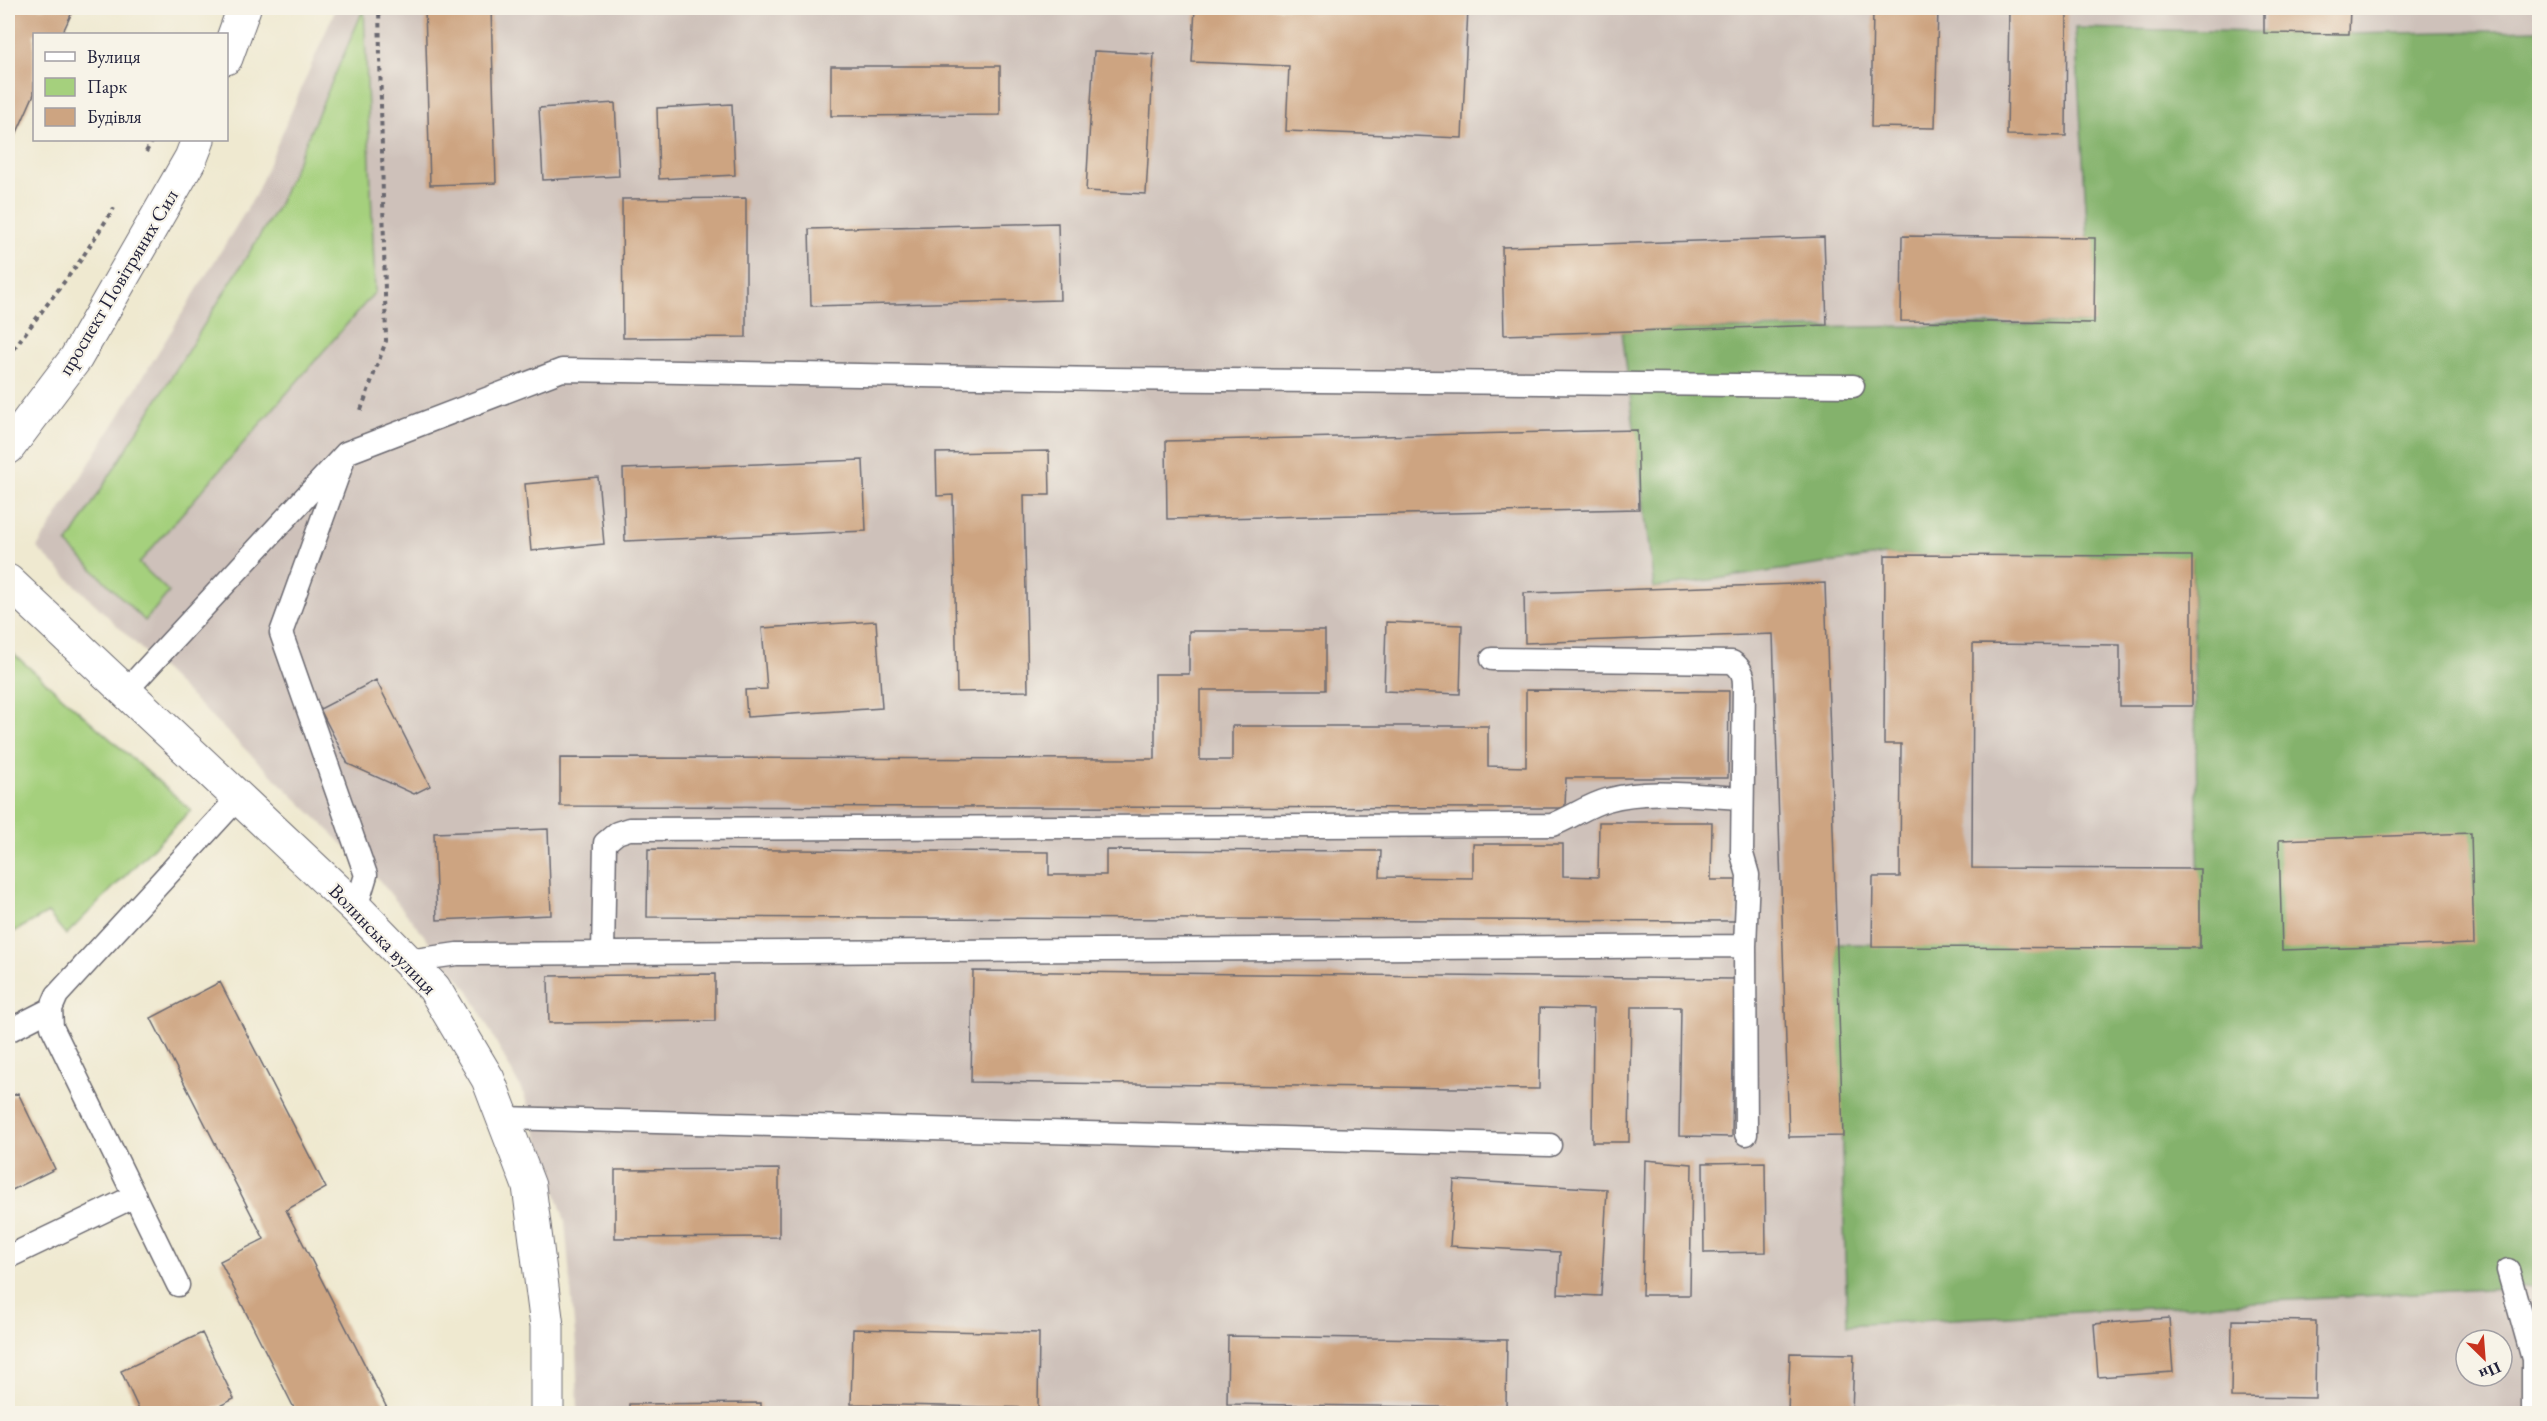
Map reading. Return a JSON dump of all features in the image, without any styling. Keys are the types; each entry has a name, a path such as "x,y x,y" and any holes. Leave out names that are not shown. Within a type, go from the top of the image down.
{"street":[{"path":"228,52 244,8"},
{"name":"проспект Повітряних Сил","path":"8,448 76,358 191,158 198,141"},
{"name":"Волинська вулиця","path":"8,581 124,693 356,908 434,988 488,1079 529,1186 547,1326 547,1413"}],"lane":[{"path":"124,693 346,453 562,370 1143,380 1853,386"},
{"path":"346,453 281,633 366,875 356,908"},
{"path":"1492,659 1732,662 1744,675 1741,798 1742,854 1748,875 1745,945 1746,1134"},
{"path":"603,953 605,843 617,833 629,830 1552,825 1605,800 1638,795 1741,798"},
{"path":"178,1285 52,1027 51,1009 57,995 238,798"},
{"path":"408,961 458,954 1745,945"},
{"path":"8,1031 51,1009"},
{"path":"503,1118 1550,1145"},
{"path":"8,1257 135,1196"},
{"path":"2508,1270 2533,1359 2533,1413"}],"path":[{"path":"346,453 386,341 379,8"},
{"path":"143,158 152,141"},
{"path":"8,356 80,261 117,204"}],"shaded area":[{"path":"336,8 2539,8 2539,1413 578,1413 576,1346 565,1221 524,1095 469,991 375,875 37,548 255,196"}],"green space":[{"path":"364,8 375,292 139,563 169,592 145,621 67,544 277,208"},
{"path":"2075,28 2349,34 2539,30 2539,1286 1847,1325 1836,944 2200,948 2192,557 1885,555 1654,588 1622,331 2093,323"},
{"path":"8,649 191,810 66,935 48,913 8,935"}],"building":[{"path":"8,8 74,8 62,33 33,33 33,96 15,137 8,133"},
{"path":"425,8 491,8 496,183 430,185"},
{"path":"1195,8 1468,8 1462,138 1286,131 1289,66 1192,62"},
{"path":"1873,8 1938,8 1935,128 1871,127"},
{"path":"2009,8 2067,8 2066,136 2007,135"},
{"path":"2264,8 2350,8 2349,34 2264,33"},
{"path":"1094,51 1154,54 1146,194 1086,191"},
{"path":"831,66 1000,66 1000,115 831,116"},
{"path":"615,103 619,176 543,180 539,108"},
{"path":"732,104 735,175 659,179 657,108"},
{"path":"746,198 746,337 623,338 622,199"},
{"path":"1058,223 1060,300 811,306 809,229"},
{"path":"1902,236 2095,238 2094,323 1901,321"},
{"path":"1824,237 1827,325 1504,335 1502,247"},
{"path":"1637,430 1639,509 1167,519 1166,441"},
{"path":"1049,451 1050,495 1024,495 1028,691 957,692 953,495 937,496 936,453"},
{"path":"863,460 866,531 625,541 623,469"},
{"path":"598,477 604,544 531,551 525,484"},
{"path":"1885,555 2192,556 2192,706 2120,706 2120,645 1973,644 1972,868 2200,869 2200,948 1872,947 1873,877 1900,877 1901,744 1884,744"},
{"path":"1825,583 1843,1136 1789,1137 1773,634 1525,643 1524,593"},
{"path":"876,621 882,708 747,717 745,690 767,689 762,628"},
{"path":"1386,622 1462,625 1460,694 1384,691"},
{"path":"1189,631 1325,631 1325,690 1200,690 1200,760 1232,760 1232,726 1488,726 1488,766 1526,767 1526,690 1729,691 1728,778 1566,778 1565,808 560,806 560,758 1155,759 1155,674 1189,674"},
{"path":"376,680 430,786 414,794 348,764 320,709"},
{"path":"1599,822 1712,822 1711,880 1736,880 1736,921 647,917 648,849 1049,852 1049,875 1106,875 1106,850 1381,851 1380,877 1473,878 1473,844 1563,844 1563,876 1598,877"},
{"path":"548,829 551,915 437,920 434,833"},
{"path":"2471,833 2474,944 2282,950 2279,840"},
{"path":"973,971 1734,979 1732,1137 1679,1136 1681,1007 1631,1007 1629,1142 1592,1142 1593,1009 1540,1008 1539,1089 971,1082"},
{"path":"715,974 715,1021 549,1023 548,976"},
{"path":"220,982 326,1188 286,1210 390,1414 297,1414 220,1261 264,1239 151,1018"},
{"path":"18,1093 55,1169 8,1192 8,1098"},
{"path":"1645,1160 1692,1164 1690,1295 1642,1295"},
{"path":"1765,1162 1766,1252 1704,1253 1703,1163"},
{"path":"779,1169 779,1237 615,1238 615,1170"},
{"path":"1454,1180 1607,1189 1601,1296 1558,1294 1560,1252 1450,1246"},
{"path":"2169,1318 2173,1372 2098,1377 2094,1324"},
{"path":"2232,1320 2316,1321 2315,1398 2231,1397"},
{"path":"853,1329 1039,1333 1038,1408 851,1404"},
{"path":"202,1333 234,1399 203,1414 141,1414 121,1371"},
{"path":"1228,1336 1507,1340 1506,1408 1227,1404"},
{"path":"1790,1353 1854,1354 1852,1414 1788,1414"},
{"path":"761,1403 761,1414 629,1414 629,1404"}]}
